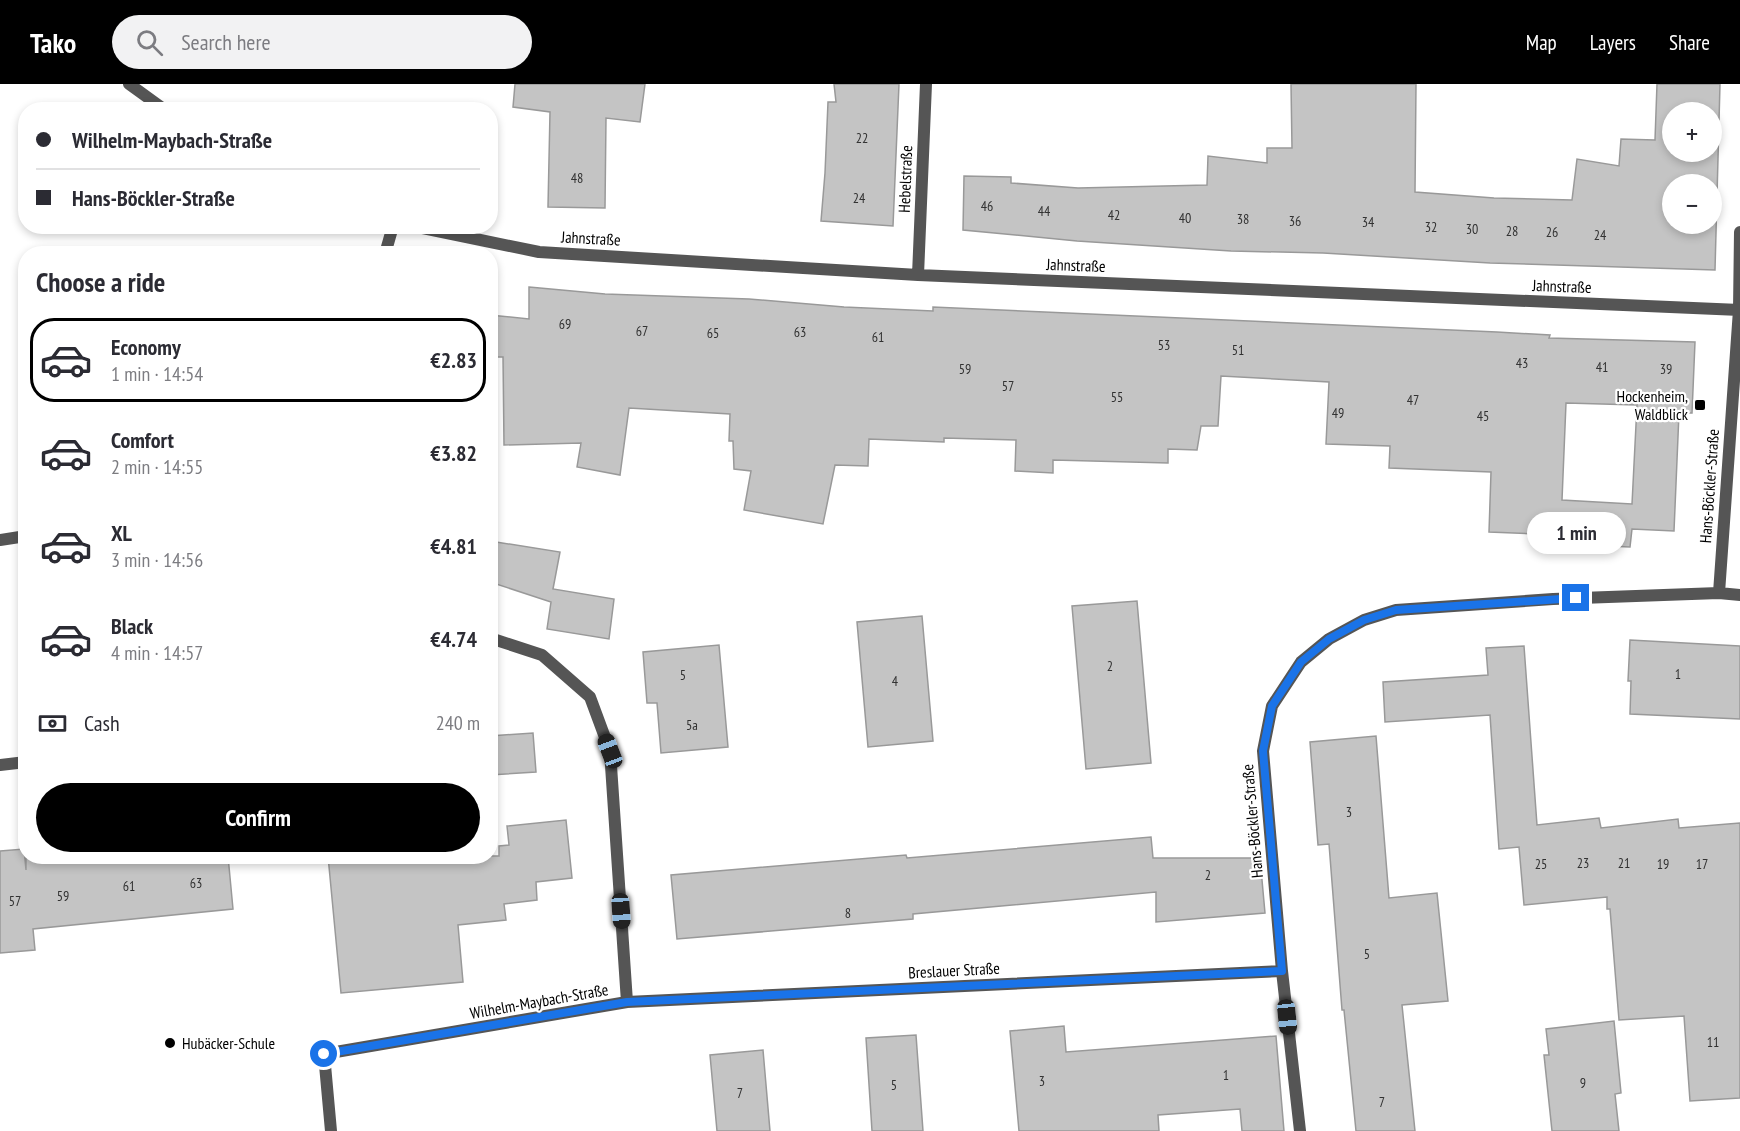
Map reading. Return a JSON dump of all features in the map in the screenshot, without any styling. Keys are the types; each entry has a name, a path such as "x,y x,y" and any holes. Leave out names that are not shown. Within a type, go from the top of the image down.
{"street":[{"path":"129,84 154,102"},
{"name":"Hebelstraße","path":"918,275 926,84"},
{"name":"Hans-Böckler-Straße","path":"1719,593 1739,310 1740,232"},
{"name":"Jahnstraße","path":"452,234 539,252 918,275 1739,310"},
{"path":"0,540 18,537"},
{"name":"Hans-Böckler-Straße","path":"1300,1131 1282,971 1263,751 1272,706 1301,662 1329,639 1364,620 1396,610 1553,599 1719,593 1740,596"},
{"name":"Wilhelm-Maybach-Straße","path":"331,1131 324,1054 627,1002 610,751 590,697 542,655 498,641"},
{"path":"0,765 18,763"},
{"name":"Breslauer Straße","path":"627,1002 1282,971"}],"building":[{"path":"515,84 645,84 640,122 606,118 605,208 548,207 550,112 513,107"},
{"path":"834,84 899,84 893,226 821,221 828,102 836,102"},
{"path":"1291,84 1416,84 1415,192 1494,198 1572,200 1577,159 1619,166 1621,139 1655,140 1657,84 1720,84 1720,102 1662,102 1662,162 1718,162 1718,174 1662,174 1662,234 1716,234 1715,270 1490,263 1323,253 1231,251 1077,241 963,230 964,176 1011,177 1011,183 1078,188 1207,185 1208,156 1267,163 1267,148 1292,148"},
{"path":"529,287 605,294 749,299 844,307 933,311 933,307 1497,332 1550,335 1549,338 1695,342 1692,413 1679,413 1674,531 1632,529 1630,547 1558,544 1559,535 1489,532 1491,472 1389,468 1390,446 1326,444 1329,382 1221,376 1218,426 1201,426 1197,450 1168,449 1168,463 1053,460 1053,473 1015,471 1016,440 944,438 944,442 869,439 868,466 835,465 823,524 744,510 751,471 734,469 733,441 729,441 730,414 629,408 620,475 577,467 581,443 504,445 503,357 498,357 498,316 529,319","holes":["1566,403 1637,405 1632,504 1562,500"]},
{"path":"498,542 560,552 553,589 614,599 609,639 547,629 551,602 498,585"},
{"path":"1137,601 1151,763 1086,769 1072,606"},
{"path":"922,616 933,741 868,747 857,622"},
{"path":"1630,640 1740,646 1740,719 1630,714 1631,681 1628,681"},
{"path":"719,645 728,747 661,753 657,703 647,703 643,652"},
{"path":"1524,646 1537,825 1599,818 1601,828 1678,819 1679,828 1740,823 1740,1098 1690,1101 1684,1016 1619,1020 1610,909 1607,909 1607,897 1524,905 1519,847 1499,849 1490,715 1385,722 1383,682 1488,675 1486,648"},
{"path":"533,733 536,772 498,774 498,735"},
{"path":"1376,736 1389,898 1437,893 1448,1001 1402,1005 1415,1131 1356,1131 1344,1010 1342,1010 1329,844 1318,845 1310,742"},
{"path":"566,820 572,878 536,882 537,900 504,904 506,920 458,925 463,982 341,993 329,864 498,864 499,846 509,845 507,826"},
{"path":"1151,837 1153,858 1260,858 1265,913 1156,922 1156,892 913,914 913,919 677,939 671,875"},
{"path":"18,850 18,864 25,864 26,870 26,864 229,864 233,909 33,929 35,950 0,953 0,851"},
{"path":"1614,1021 1621,1093 1615,1094 1619,1131 1552,1131 1544,1055 1549,1055 1546,1029"},
{"path":"1064,1026 1066,1052 1276,1036 1284,1131 1242,1131 1240,1109 1158,1115 1159,1131 1019,1131 1010,1031"},
{"path":"916,1035 923,1131 872,1131 866,1038"},
{"path":"763,1050 770,1131 717,1131 710,1055"}],"place":[{"name":"Hockenheim, Waldblick","path":"1700,405"},
{"name":"Hubäcker-Schule","path":"170,1043"}],"route":[{"path":"324,1054 627,1002 1282,971 1263,751 1272,706 1301,662 1329,639 1364,620 1396,610 1576,598"}]}
